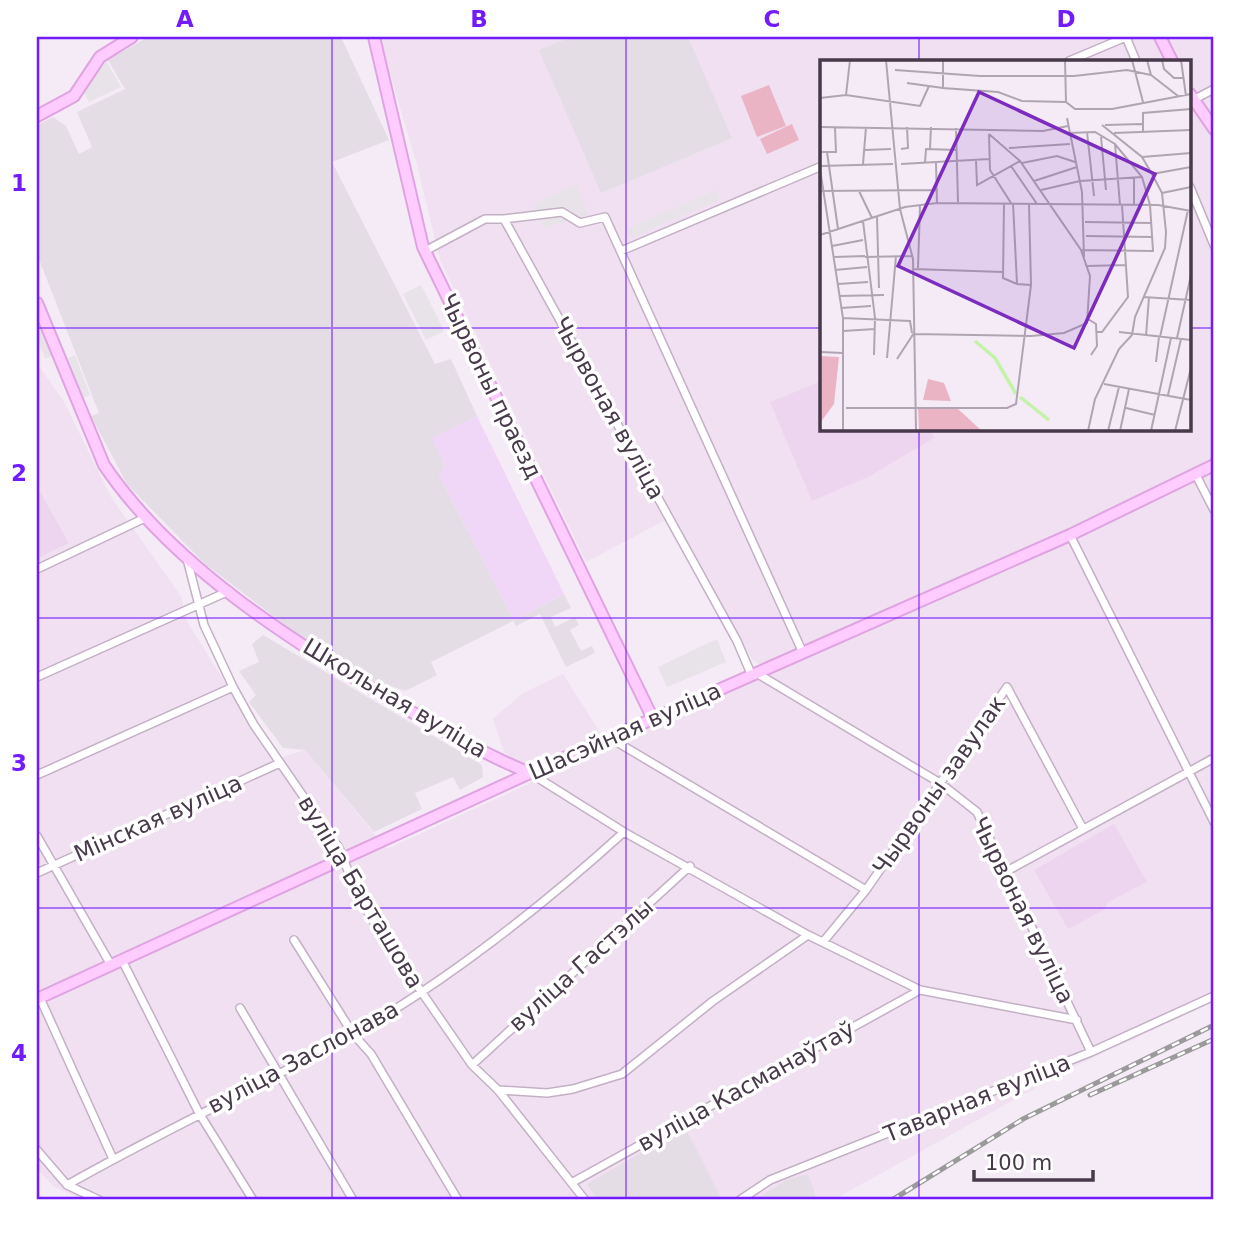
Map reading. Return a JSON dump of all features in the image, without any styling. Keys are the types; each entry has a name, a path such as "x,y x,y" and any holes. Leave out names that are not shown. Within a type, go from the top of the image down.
{"street":[{"path":"37,116 74,96 100,57 132,37"},
{"name":"Чырвоны праезд","path":"374,37 425,251 653,719"},
{"path":"1071,60 1126,37 1136,60"},
{"path":"1160,37 1172,60"},
{"path":"1192,97 1214,89"},
{"path":"1192,98 1214,129"},
{"path":"621,251 820,167"},
{"path":"1192,192 1214,245"},
{"path":"425,251 485,219 562,212 580,223 605,217 803,653"},
{"name":"Чырвоная вуліца","path":"504,219 755,675 940,783 977,812 1091,1052"},
{"name":"Школьная вуліца","path":"37,303 104,465 147,517 229,591 363,683 460,741 530,773 624,832 690,866 808,935 920,990 1076,1020"},
{"name":"Шасэйная вуліца","path":"38,998 530,773 1070,535 1214,465"},
{"path":"1196,475 1214,510"},
{"path":"37,569 147,517"},
{"path":"1070,535 1187,773 1214,822"},
{"name":"вуліца Барташова","path":"186,555 204,625 233,687 280,763 331,834 378,929 472,1065 498,1090 585,1200"},
{"path":"37,677 229,591"},
{"path":"37,775 233,687"},
{"name":"Чырвоны завулак","path":"823,942 866,890 1006,687 1083,829"},
{"path":"610,738 866,890"},
{"path":"1007,871 1214,758"},
{"name":"Мінская вуліца","path":"37,873 280,763"},
{"name":"вуліца Заслонава","path":"67,1185 199,1113 354,1034 420,993 579,873 624,832"},
{"path":"37,836 52,866 116,962 199,1113 253,1200"},
{"name":"вуліца Гастэлы","path":"472,1065 690,866"},
{"path":"498,1090 547,1093 573,1089 622,1074 713,1001 808,935"},
{"path":"294,940 354,1034 372,1054 458,1200"},
{"name":"вуліца Касманаўтаў","path":"573,1182 920,990"},
{"name":"Таварная вуліца","path":"740,1200 770,1180 1091,1052 1214,996"},
{"path":"38,998 113,1159"},
{"path":"240,1009 353,1200"},
{"path":"37,1150 67,1185 99,1200"}],"shaded area":[{"path":"148,37 341,37 389,140 332,162 435,364 451,359 477,416 432,438 445,466 439,475 514,621 564,594 571,608 551,617 555,627 575,617 579,625 570,630 581,651 592,646 595,653 566,667 540,614 516,626 513,621 431,662 437,675 405,691 361,676 318,645 314,636 306,641 204,563 127,484 91,416 99,413 37,254 37,125 53,117 66,126 79,154 92,147 77,112 125,89 108,60"},
{"path":"379,37 1214,37 1214,1002 1073,1067 833,1200 84,1200 54,1187 37,1169 37,559 69,543 37,486 37,363 63,400 111,497 181,596 188,623 273,760 305,750 387,849 772,672 753,660 664,521 586,562 440,260 417,165"},
{"path":"571,37 688,37 732,138 601,193 539,50"},
{"path":"106,61 121,87 89,102 84,92"},
{"path":"769,85 786,126 757,137 741,96"},
{"path":"792,124 799,140 767,154 760,139"},
{"path":"576,185 589,214 544,228 534,204"},
{"path":"716,190 720,199 631,238 627,229"},
{"path":"421,285 444,331 426,340 403,294"},
{"path":"37,318 52,356 45,359 37,338"},
{"path":"75,355 90,395 83,398 68,358"},
{"path":"820,382 820,430 930,430 934,438 868,477 812,501 770,402"},
{"path":"477,416 564,594 514,621 439,475 445,466 431,438"},
{"path":"37,486 69,543 37,559"},
{"path":"263,635 482,765 483,777 460,790 453,777 415,793 422,809 374,832 305,750 283,748 249,702 256,695 239,671 259,662 252,644"},
{"path":"717,639 726,662 667,687 658,667"},
{"path":"563,674 601,734 526,767 504,752 493,719 523,693"},
{"path":"1114,824 1147,882 1108,902 1104,910 1068,929 1034,870"},
{"path":"685,1127 720,1196 715,1200 597,1200 587,1184"},
{"path":"808,1174 817,1200 755,1200 786,1180"}],"railway":[{"path":"892,1200 1023,1119 1214,1025"},
{"path":"1090,1095 1214,1039"}]}
